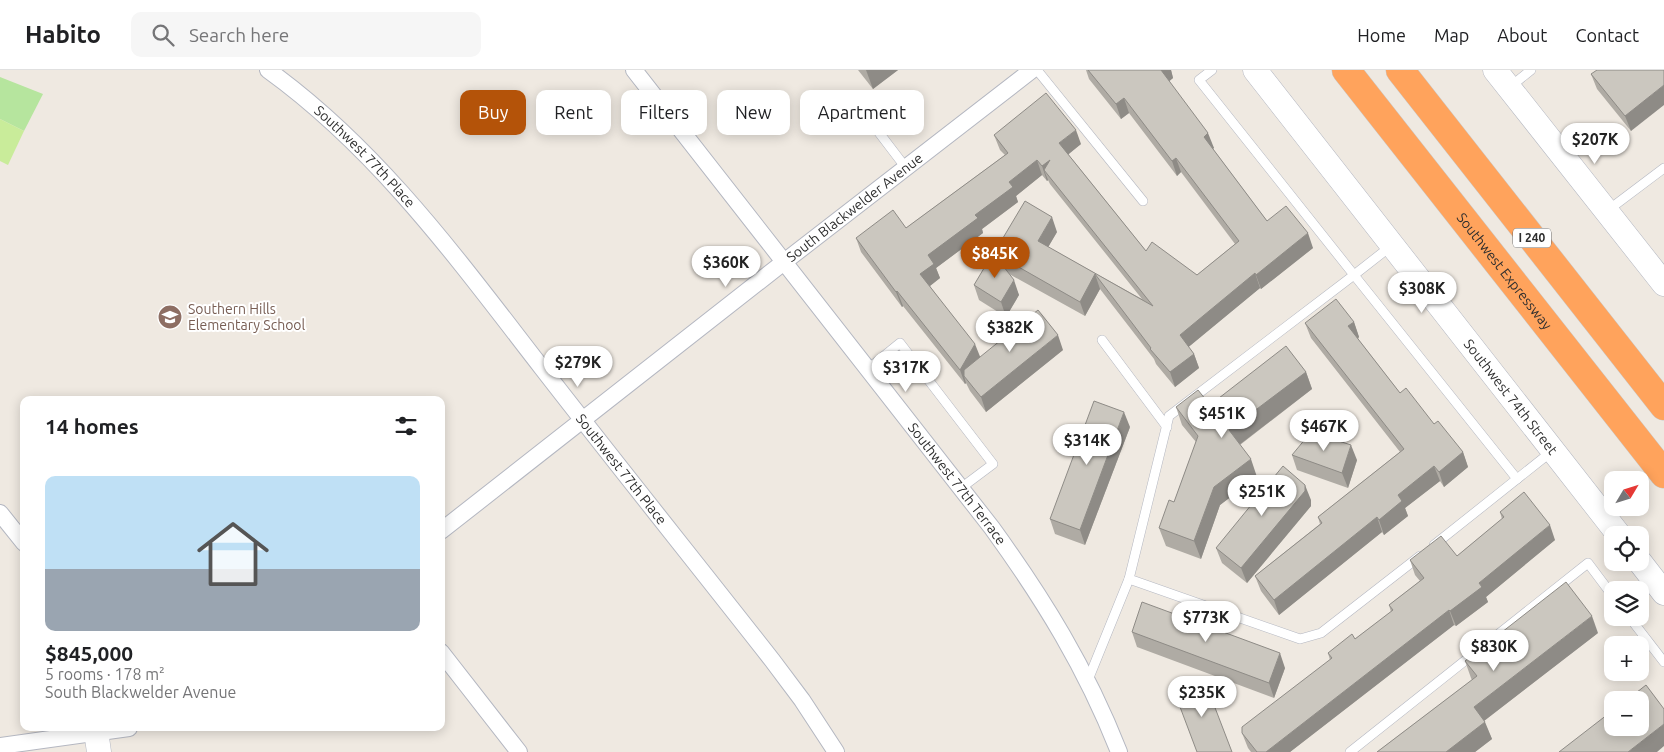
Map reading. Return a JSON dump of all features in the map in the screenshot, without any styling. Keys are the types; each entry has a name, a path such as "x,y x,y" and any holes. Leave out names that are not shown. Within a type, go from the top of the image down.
{"highway":[{"name":"Southwest Expressway","path":"1346,70 1664,474"},
{"name":"I 240","path":"1400,70 1664,406"}],"main road":[{"name":"Southwest 74th Street","path":"1255,70 1612,526"},
{"path":"1502,79 1664,284"},
{"path":"1647,571 1664,592"}],"street":[{"name":"Southwest 77th Place","path":"268,70 319,109 355,143 390,179 462,265 772,660 802,700 836,752"},
{"name":"Southwest 77th Terrace","path":"634,70 992,528 1058,625 1088,680 1119,752"},
{"name":"South Blackwelder Avenue","path":"445,528 1032,70"},
{"path":"0,513 20,538"},
{"path":"445,657 519,752"},
{"path":"0,746 96,737 118,731"}],"lane":[{"path":"1037,70 1143,201"},
{"path":"1212,70 1199,80 1517,479"},
{"path":"1502,79 1531,70"},
{"path":"881,135 906,168"},
{"path":"1606,212 1664,168"},
{"path":"1088,680 1129,579 1170,416 1392,245"},
{"path":"1102,340 1167,427"},
{"path":"868,369 900,343 993,464 961,488"},
{"path":"1129,579 1300,639 1321,633 1553,450"},
{"path":"1350,752 1588,563 1604,584"},
{"path":"1636,626 1664,662"}],"green space":[{"path":"0,77 43,94 24,131 0,119"},
{"path":"0,119 24,131 8,165 0,161"}],"building":[{"path":"1088,70 1161,70 1208,133 1204,137 1267,221 1286,206 1308,233 1256,275 1255,273 1180,335 1194,354 1170,372 1150,349 1095,274 1080,302 994,253 1025,201 1052,217 1038,241 1153,306 1044,170 1050,160 1042,166 1037,160 1009,182 1013,187 975,215 978,218 928,255 934,264 920,274 975,344 960,370 896,292 856,238 893,210 906,228 1008,153 994,135 1046,93 1076,130 1059,143 1146,251 1152,242 1197,275 1239,241 1176,158 1172,161 1124,98 1116,104"},
{"path":"1597,70 1664,70 1664,85 1625,116 1591,74"},
{"path":"993,253 1014,280 1001,302 974,285"},
{"path":"1336,299 1354,322 1348,326 1400,393 1406,388 1434,424 1438,421 1463,452 1439,472 1434,466 1398,495 1402,501 1379,520 1377,517 1274,600 1255,576 1322,523 1318,517 1404,449 1305,323"},
{"path":"1038,310 1058,335 981,397 964,376 964,370"},
{"path":"1286,346 1306,372 1229,430 1251,459 1214,487 1194,541 1159,528 1169,500 1174,502 1198,436 1176,407 1198,390 1210,405"},
{"path":"1094,401 1124,412 1080,530 1050,519"},
{"path":"1311,432 1351,445 1342,473 1292,455"},
{"path":"1283,466 1305,485 1305,491 1241,568 1216,548"},
{"path":"1524,492 1550,525 1479,583 1482,587 1449,610 1266,752 1257,752 1242,733 1242,727 1332,658 1328,653 1352,634 1355,639 1393,610 1389,605 1424,578 1410,560 1441,536 1457,556 1504,517 1500,512"},
{"path":"1566,582 1592,616 1474,707 1485,722 1446,752 1377,752 1477,676 1465,661"},
{"path":"1142,602 1280,653 1269,683 1132,632"},
{"path":"1204,679 1232,752 1197,752 1174,691"},
{"path":"1646,685 1664,709 1664,724 1649,736 1649,691 1638,691"},
{"path":"1604,717 1604,736 1649,736 1628,752 1559,752"}],"place":[{"name":"Southern Hills Elementary School","path":"170,317"}]}
